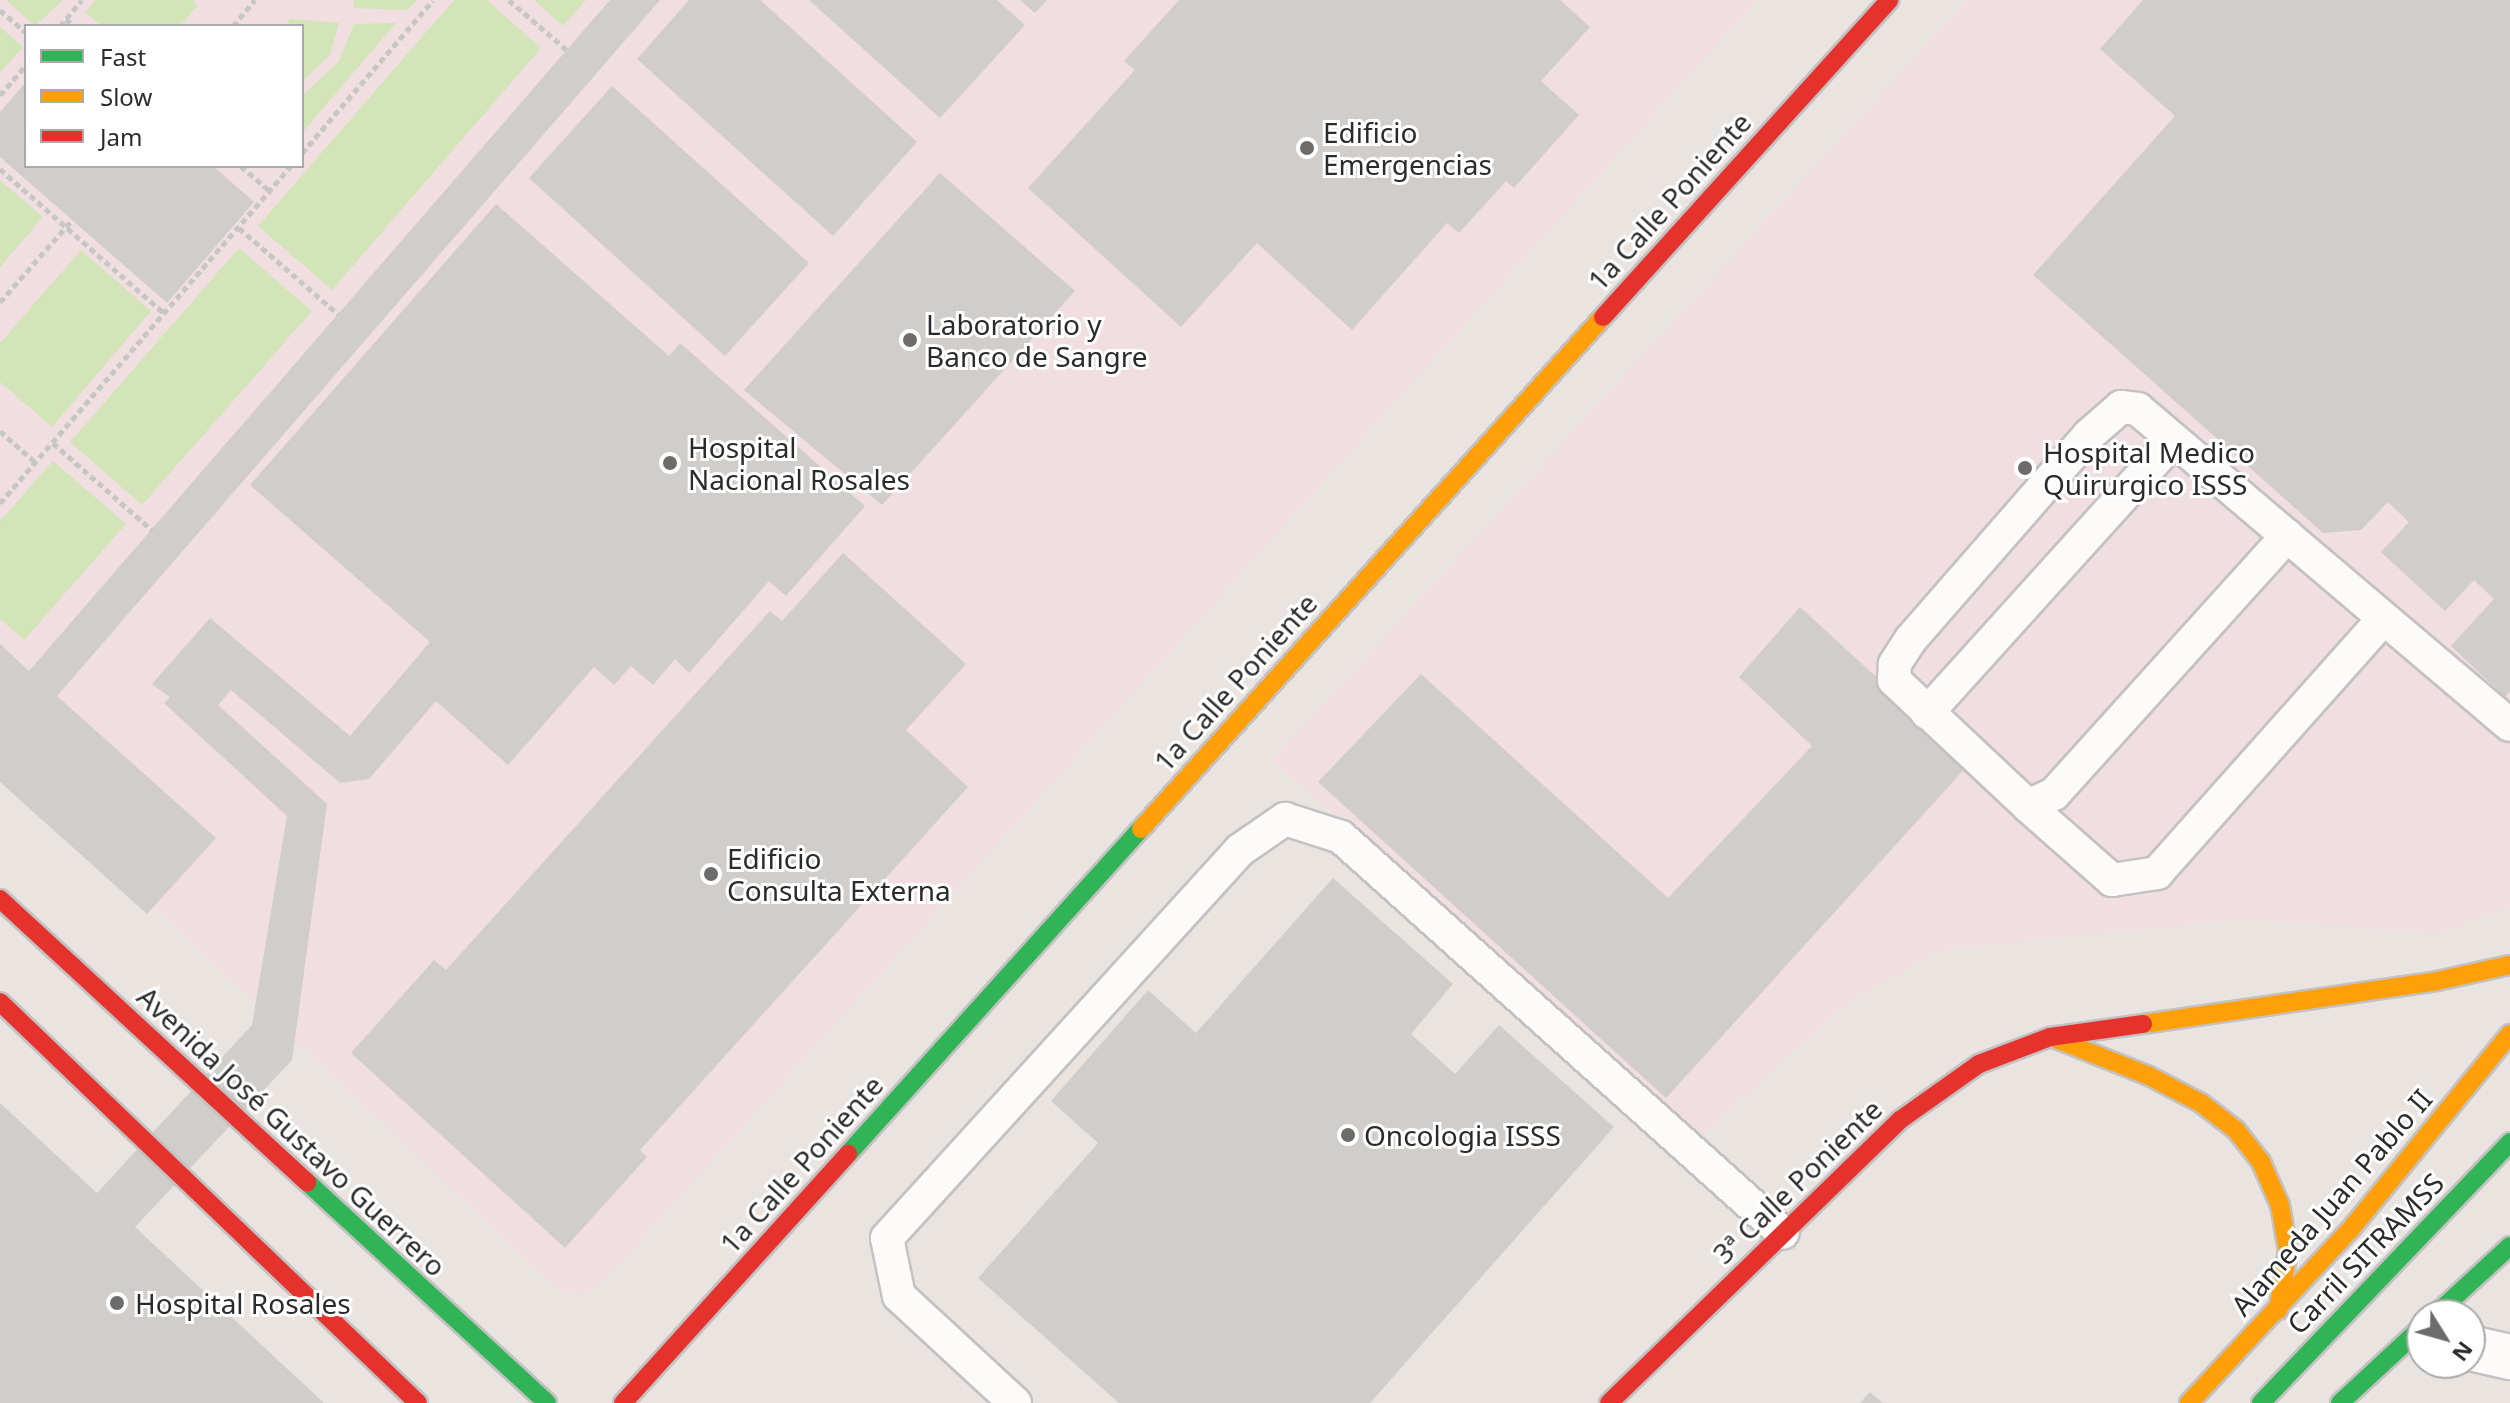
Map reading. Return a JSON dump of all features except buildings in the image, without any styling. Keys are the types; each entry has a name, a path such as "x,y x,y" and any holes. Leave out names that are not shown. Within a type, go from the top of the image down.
{"street":[{"name":"1a Calle Poniente","path":"623,1403 1889,0"},
{"name":"Avenida José Gustavo Guerrero","path":"0,899 547,1403"},
{"name":"3ª Calle Poniente","path":"1609,1403 1900,1120 1979,1064 2050,1037 2437,981 2510,965"},
{"path":"0,1002 418,1403"},
{"name":"Alameda Juan Pablo II","path":"2189,1403 2278,1310 2510,1034"},
{"path":"2050,1037 2149,1076 2201,1103 2236,1130 2261,1162 2280,1205 2288,1251 2278,1310"},
{"name":"Carril SITRAMSS","path":"2261,1403 2510,1142"},
{"path":"2452,1299 2510,1246"},
{"path":"2340,1403 2406,1342"},
{"path":"2486,1352 2510,1357"},
{"path":"2350,1403 2406,1369"}],"lane":[{"path":"2383,619 2157,873 2112,880 1894,680 1895,664 2089,435 2121,407 2138,409 2510,725"},
{"path":"1927,713 2174,440"},
{"path":"2028,806 2054,794 2287,536"},
{"path":"1015,1403 899,1296 887,1238 1240,850 1285,819 1341,837 1783,1233"}],"path":[{"path":"62,24 82,0"},
{"path":"235,24 255,0"},
{"path":"304,151 433,0"},
{"path":"509,0 567,50"},
{"path":"0,10 24,31"},
{"path":"66,19 72,24"},
{"path":"0,95 24,67"},
{"path":"243,168 270,191"},
{"path":"0,503 289,168"},
{"path":"0,169 164,313"},
{"path":"0,302 72,220"},
{"path":"239,228 338,314"},
{"path":"0,431 35,462"},
{"path":"53,443 152,530"}],"shaded area":[{"name":"Hospital Nacional Rosales","path":"0,0 1757,0 607,1278 584,1294 565,1292 549,1281 0,761"},
{"name":"Hospital Medico Quirurgico ISSS","path":"1967,0 2510,0 2510,907 2435,934 2247,919 1945,949 1847,1002 1697,1140 1272,760"}],"green space":[{"path":"6,0 63,0 37,24 33,24"},
{"path":"95,0 194,0 197,6 182,24 99,24 85,12"},
{"path":"354,0 417,0 408,10 353,8"},
{"path":"454,0 487,0 541,48 332,290 258,226"},
{"path":"534,0 586,0 563,26"},
{"path":"289,19 339,23 330,55 304,80 304,24 288,24"},
{"path":"396,23 304,131 304,94 339,61 354,24"},
{"path":"0,27 23,47 0,73"},
{"path":"0,180 43,217 0,267"},
{"path":"239,248 312,311 142,505 70,442"},
{"path":"81,250 151,311 52,427 0,382 0,343"},
{"path":"53,461 126,524 24,640 0,619 0,521"}],"traffic: fast":[{"path":"848,1154 1141,829"},
{"path":"2261,1403 2510,1142"},
{"path":"307,1182 547,1403"},
{"path":"2452,1299 2510,1246"},
{"path":"2340,1403 2406,1342"}],"traffic: slow":[{"path":"1141,829 1603,317"},
{"path":"2143,1024 2437,981 2510,965"},
{"path":"2189,1403 2350,1230 2510,1034"},
{"path":"2056,1039 2149,1076 2201,1103 2236,1130 2261,1162 2280,1205 2288,1251 2278,1310"}],"traffic: jam":[{"path":"1603,317 1889,0"},
{"path":"0,899 307,1182"},
{"path":"0,1002 418,1403"},
{"path":"1609,1403 1900,1120 1979,1064 2050,1037 2143,1024"},
{"path":"623,1403 848,1154"}],"place":[{"name":"Edificio Emergencias","path":"1307,148"},
{"name":"Laboratorio y Banco de Sangre","path":"910,340"},
{"name":"Hospital Nacional Rosales","path":"670,463"},
{"name":"Hospital Medico Quirurgico ISSS","path":"2025,468"},
{"name":"Edificio Consulta Externa","path":"711,874"},
{"name":"Oncologia ISSS","path":"1348,1135"},
{"name":"Hospital Rosales","path":"117,1303"}]}
